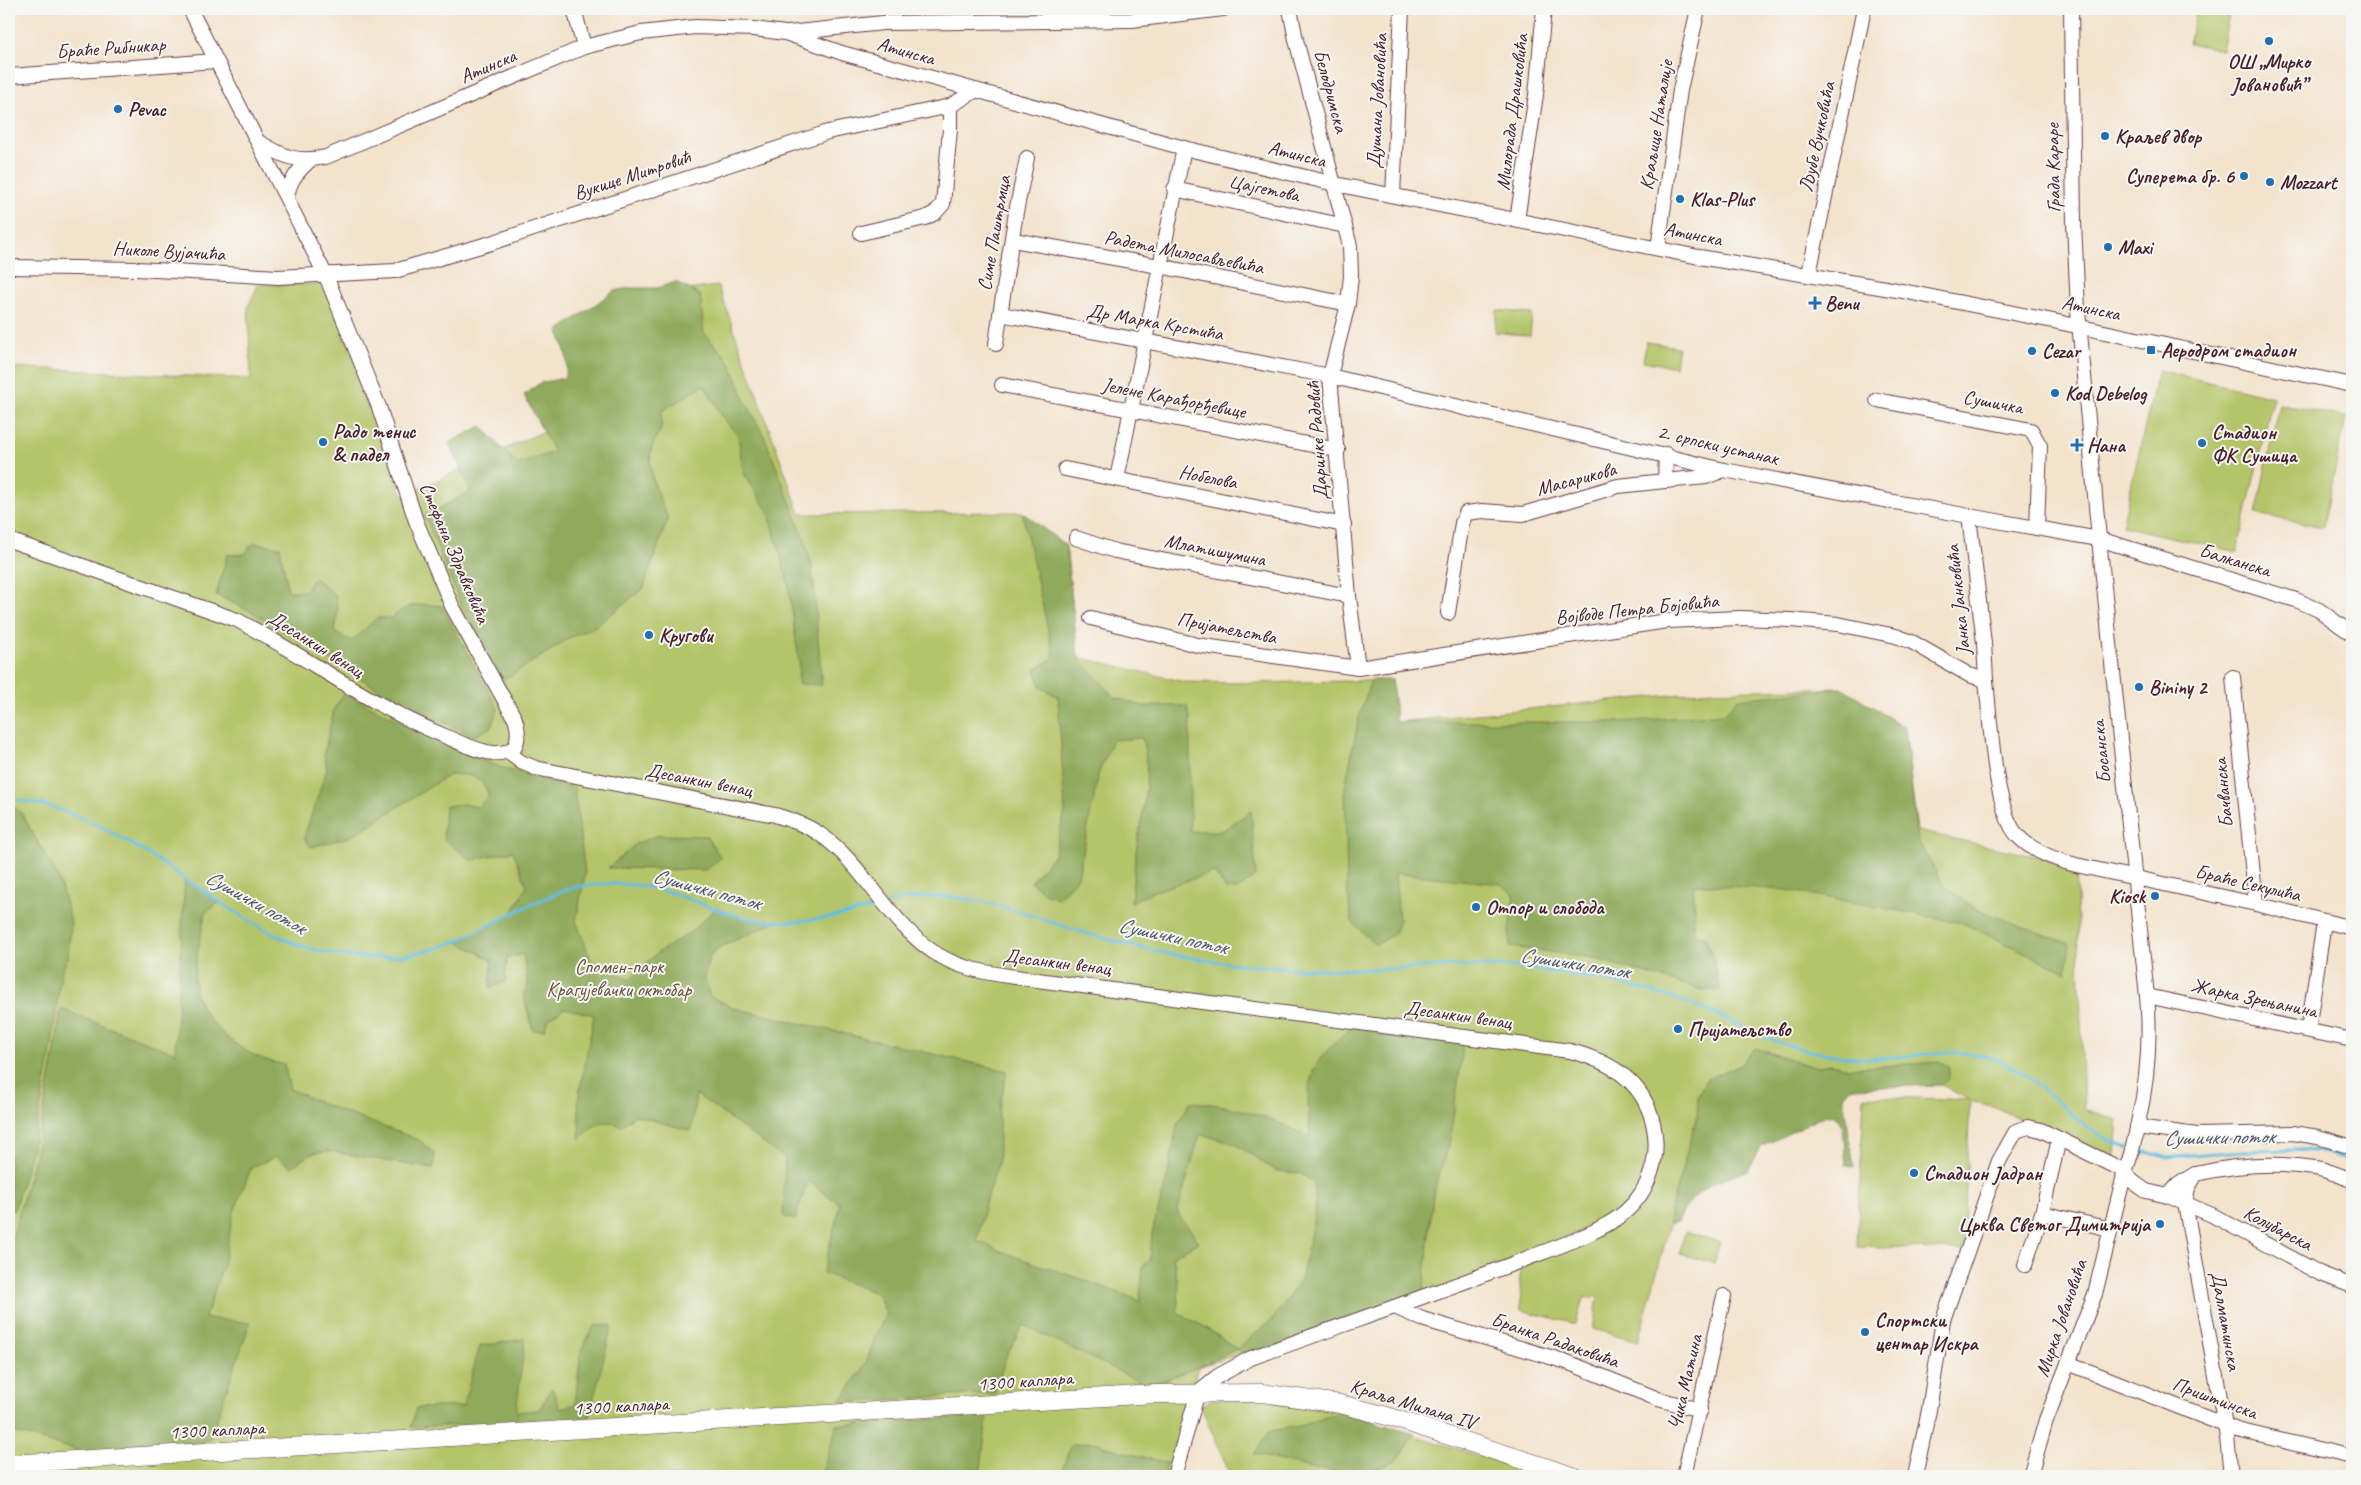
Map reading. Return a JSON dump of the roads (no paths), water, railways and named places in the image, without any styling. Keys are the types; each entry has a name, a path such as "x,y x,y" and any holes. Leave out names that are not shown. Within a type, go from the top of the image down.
{"main road":[{"name":"1300 каплара","path":"9,1464 1198,1392 1236,1392"},
{"name":"Краља Милана IV","path":"1236,1392 1295,1396 1354,1407 1573,1476"}],"street":[{"name":"Стефана Здравковића","path":"190,9 326,276 379,407 416,521 452,606 518,726 518,740 515,747 508,752"},
{"path":"574,9 584,47"},
{"path":"785,33 827,28 881,16 1132,20 1223,9"},
{"name":"Белодримска","path":"1290,9 1296,40 1335,184"},
{"name":"Душана Јовановића","path":"1393,195 1402,9"},
{"name":"Милорада Драшковића","path":"1517,220 1536,95 1544,9"},
{"name":"Краљице Наталије","path":"1658,248 1680,90 1698,9"},
{"name":"Љубе Вучковића","path":"1809,274 1864,9"},
{"name":"Града Караре","path":"2071,9 2074,222 2080,326"},
{"name":"Атинска","path":"259,142 281,156 309,161 326,157 584,47 641,33 695,27 754,29 785,33 836,52 1184,148 1335,184 1658,248 1809,274 2080,326 2352,385"},
{"path":"827,28 826,37 836,52"},
{"name":"Браће Рибникар","path":"9,76 216,61"},
{"name":"Вукице Митровић","path":"326,276 395,271 491,243 828,132 950,106 975,91"},
{"path":"861,233 925,218 935,214 943,204 950,129 950,106"},
{"path":"1117,479 1174,189 1184,148"},
{"name":"Симе Паштрмца","path":"1000,315 1016,212 1027,158"},
{"path":"286,198 288,186 295,175 309,161"},
{"name":"Даринке Радовић","path":"1335,184 1350,246 1352,276 1348,304 1330,376 1338,450 1349,596 1358,668"},
{"name":"Цајгетова","path":"1174,189 1346,226"},
{"name":"Радета Милосављевића","path":"1013,240 1159,266 1348,304"},
{"name":"Николе Вујачића","path":"9,267 136,269 278,277 326,276"},
{"path":"996,344 1000,315"},
{"name":"Др Марка Крстића","path":"1000,315 1144,340 1330,376"},
{"name":"Босанска","path":"2080,326 2099,539 2150,1030 2149,1063 2128,1165"},
{"name":"2. српски устанак","path":"1330,376 1666,454 1724,470 2099,539"},
{"name":"Јелене Карађорђевице","path":"1002,385 1338,450"},
{"name":"Сушичка","path":"1877,400 2031,430 2040,446 2037,528"},
{"path":"1665,481 1666,454"},
{"name":"Нобелова","path":"1065,469 1344,525"},
{"name":"Масарикова","path":"1448,613 1462,522 1464,516 1470,511 1523,514 1618,486 1706,478 1724,470"},
{"name":"Јанка Јанковића","path":"1969,516 1984,643 1986,680"},
{"name":"Млатишумина","path":"1076,538 1115,551 1349,596"},
{"name":"Балканска","path":"2099,539 2296,600 2319,610 2352,634"},
{"name":"Десанкин венац","path":"9,540 238,620 267,636 367,699 417,724 468,746 493,753 508,752 521,762 535,768 770,814 796,821 826,838 892,913 932,951 954,963 985,973 1570,1050 1598,1059 1620,1071 1642,1095 1650,1113 1655,1146 1649,1179 1643,1191 1626,1211 1610,1222 1583,1235 1397,1308 1263,1354 1229,1369 1198,1392"},
{"name":"Пријатељства","path":"1091,618 1197,645 1358,668"},
{"name":"Војводе Петра Бојовића","path":"1358,668 1667,621 1740,618 1838,624 1896,636 1912,642 1969,675 1986,680"},
{"name":"Бачванска","path":"2233,678 2256,904"},
{"path":"1986,680 1999,794 2008,820 2015,833 2056,860 2134,878"},
{"name":"Браће Секулића","path":"2134,878 2256,904 2352,928"},
{"path":"2308,1030 2324,922"},
{"name":"Жарка Зрењанина","path":"2147,996 2352,1040"},
{"name":"Колубарска","path":"1915,1476 1929,1410 1943,1320 1999,1161 2016,1131 2028,1127 2041,1130 2059,1139 2128,1165 2138,1186 2152,1193 2168,1196 2212,1215 2319,1273 2352,1286"},
{"path":"2136,1132 2197,1135 2293,1133 2318,1137 2352,1147"},
{"path":"2025,1265 2042,1214 2059,1139"},
{"name":"Мирка Јовановића","path":"2033,1475 2046,1420 2096,1294 2110,1228 2128,1165"},
{"path":"2168,1196 2178,1184 2196,1174 2232,1167 2288,1165 2318,1168 2352,1180"},
{"path":"2185,1203 2188,1188 2196,1174"},
{"name":"Далматинска","path":"2185,1203 2224,1424 2231,1476"},
{"path":"2042,1214 2110,1228"},
{"name":"Чика Матина","path":"1684,1476 1724,1296"},
{"name":"Бранка Радаковића","path":"1397,1308 1422,1319 1568,1362 1658,1399 1700,1410"},
{"name":"Приштинска","path":"2068,1363 2252,1434 2352,1457"},
{"path":"1229,1369 1227,1382 1236,1392"},
{"path":"1174,1476 1198,1392"}],"waterway":[{"name":"Сушички поток","path":"9,799 41,805 71,814 100,826 153,857 205,893 262,928 294,943 333,954 386,957 437,948 463,938 508,915 568,889 591,885 623,884 648,887 673,893 734,915 763,921 814,920 880,906"},
{"name":"Сушички поток","path":"888,903 933,896 956,897 1022,912 1065,927 1127,944 1176,955 1233,964 1321,969 1492,966 1592,978 1673,998 1706,1010 1760,1035 1812,1052 1864,1059 1953,1052 1971,1053 1988,1057 2008,1065 2026,1076 2091,1129 2108,1140 2128,1148"},
{"name":"Сушички поток","path":"2137,1150 2166,1157 2242,1151 2306,1150 2328,1153 2352,1161"}],"place":[{"name":"ОШ „Мирко Јовановић”","path":"2269,41"},
{"name":"Pevac","path":"118,109"},
{"name":"Краљев двор","path":"2105,136"},
{"name":"Суперета бр. 6","path":"2244,176"},
{"name":"Mozzart","path":"2270,182"},
{"name":"Klas-Plus","path":"1680,199"},
{"name":"Maxi","path":"2108,247"},
{"name":"Benu","path":"1815,303"},
{"name":"Аеродром стадион","path":"2151,350"},
{"name":"Cezar","path":"2032,351"},
{"name":"Kod Debelog","path":"2055,393"},
{"name":"Радо тенис & падел","path":"323,442"},
{"name":"Стадион ФК Сушица","path":"2202,443"},
{"name":"Нана","path":"2077,445"},
{"name":"Кругови","path":"649,635"},
{"name":"Bininy 2","path":"2139,687"},
{"name":"Kiosk","path":"2155,896"},
{"name":"Отпор и слобода","path":"1476,907"},
{"name":"Пријатељство","path":"1678,1029"},
{"name":"Стадион Јадран","path":"1914,1173"},
{"name":"Црква Светог Димитрија","path":"2160,1224"},
{"name":"Спортски центар Искра","path":"1865,1332"}],"park label":[{"name":"Спомен-парк Крагујевачки октобар","path":"619,978"}]}
